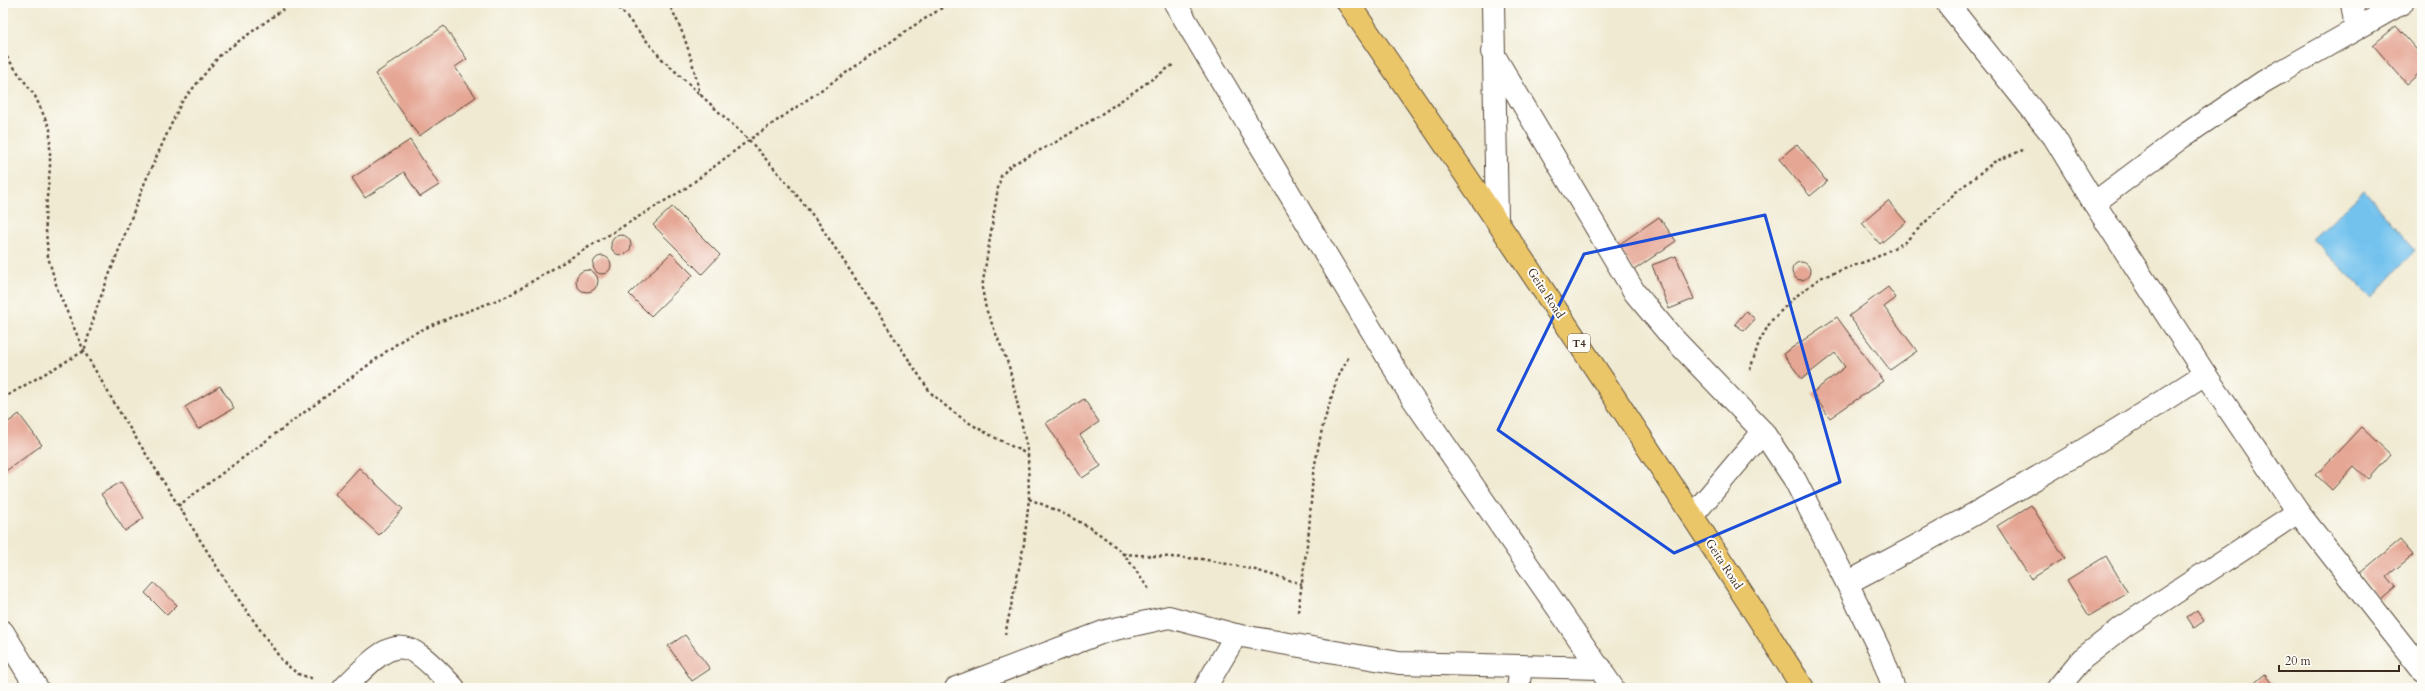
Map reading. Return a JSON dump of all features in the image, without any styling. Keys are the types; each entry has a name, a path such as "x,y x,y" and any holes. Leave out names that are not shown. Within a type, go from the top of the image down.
{"highway":[{"name":"Geita Road","path":"1348,3 1497,219 1693,515 1803,688"}],"street":[{"path":"1175,3 1411,396 1601,668 1613,688"},
{"path":"1493,3 1492,52 1497,219"},
{"path":"1947,3 2054,136 2094,203 2205,374 2298,512 2422,670"},
{"path":"2352,3 2356,29"},
{"path":"2094,203 2182,136 2263,82 2402,3"},
{"path":"1492,52 1635,293 1676,342 1764,432 1795,480 1848,583 1880,651 1894,688"},
{"path":"1848,583 1915,548 2096,444 2205,374"},
{"path":"1693,515 1764,432"},
{"path":"2058,688 2082,659 2123,627 2298,512"},
{"path":"956,688 1106,631 1169,617 1236,635 1293,646 1399,663 1519,678 1601,668"},
{"path":"3,632 37,688"},
{"path":"1205,688 1236,635"},
{"path":"346,686 385,650 399,646 412,649 432,664 454,688"}],"path":[{"path":"3,398 84,351 98,304 145,182 181,103 221,54 292,3"},
{"path":"615,3 662,58 700,96 749,140 818,222 930,392 951,412 970,424 1028,454"},
{"path":"668,3 676,16 691,53 700,96"},
{"path":"178,506 406,337 439,322 508,296 578,252 686,188 749,140 915,25 950,3"},
{"path":"995,674 1023,552 1029,500 1028,454 1009,366 986,309 982,288 992,212 1001,176 1011,165 1056,142 1097,117 1148,80 1201,46"},
{"path":"3,52 35,96 50,129 50,168 45,218 48,257 58,291 84,351 178,506 229,586 283,662 298,674 316,680 346,686"},
{"path":"1747,413 1750,369 1759,342 1771,321 1795,297 1820,278 1875,258 1905,242 1956,192 1994,162 2054,136"},
{"path":"1293,646 1309,530 1313,474 1322,428 1337,379 1366,322"},
{"path":"1029,500 1058,511 1089,527 1123,554 1169,617"},
{"path":"1123,554 1202,559 1252,569 1302,584"}],"highlighted area":[{"path":"1765,215 1840,482 1674,553 1498,430 1584,254"}],"water":[{"path":"2364,191 2415,250 2372,298 2312,239"}],"building":[{"path":"444,26 467,59 455,67 476,97 419,136 375,74"},
{"path":"2396,26 2422,56 2422,71 2407,84 2373,45"},
{"path":"410,140 439,185 420,197 404,172 365,198 352,178"},
{"path":"1797,144 1827,182 1810,196 1779,159"},
{"path":"1888,201 1906,222 1880,244 1862,223"},
{"path":"672,207 720,255 702,274 653,225"},
{"path":"1659,217 1676,241 1634,270 1617,246"},
{"path":"621,235 628,238 631,245 628,252 621,255 614,252 611,245 614,238"},
{"path":"671,253 693,275 651,316 629,294"},
{"path":"602,256 609,258 611,265 609,272 602,274 595,272 593,265 595,258"},
{"path":"1676,256 1694,299 1669,309 1652,265"},
{"path":"1801,262 1807,265 1810,271 1807,277 1801,280 1795,277 1792,271 1795,265"},
{"path":"587,270 595,273 598,281 595,289 587,292 579,289 576,281 579,273"},
{"path":"1888,287 1896,298 1884,307 1917,351 1890,370 1849,316"},
{"path":"1746,311 1755,319 1744,331 1735,324"},
{"path":"1837,317 1883,381 1830,418 1812,393 1845,367 1835,353 1802,379 1783,354"},
{"path":"220,386 234,408 198,429 185,407"},
{"path":"1084,399 1099,422 1080,435 1101,466 1082,478 1046,423"},
{"path":"19,414 42,445 3,473 3,426"},
{"path":"2361,427 2390,454 2368,479 2354,466 2332,490 2316,475"},
{"path":"359,468 403,509 379,535 335,494"},
{"path":"121,482 144,518 125,531 101,494"},
{"path":"2031,505 2065,558 2031,579 1997,526"},
{"path":"2400,540 2413,555 2387,576 2396,587 2381,600 2360,573"},
{"path":"2106,556 2128,593 2089,616 2067,580"},
{"path":"154,583 177,605 167,615 145,593"},
{"path":"2197,610 2204,621 2194,628 2187,617"},
{"path":"685,635 710,669 692,681 668,646"},
{"path":"2265,674 2276,688 2252,688 2251,686"}]}
